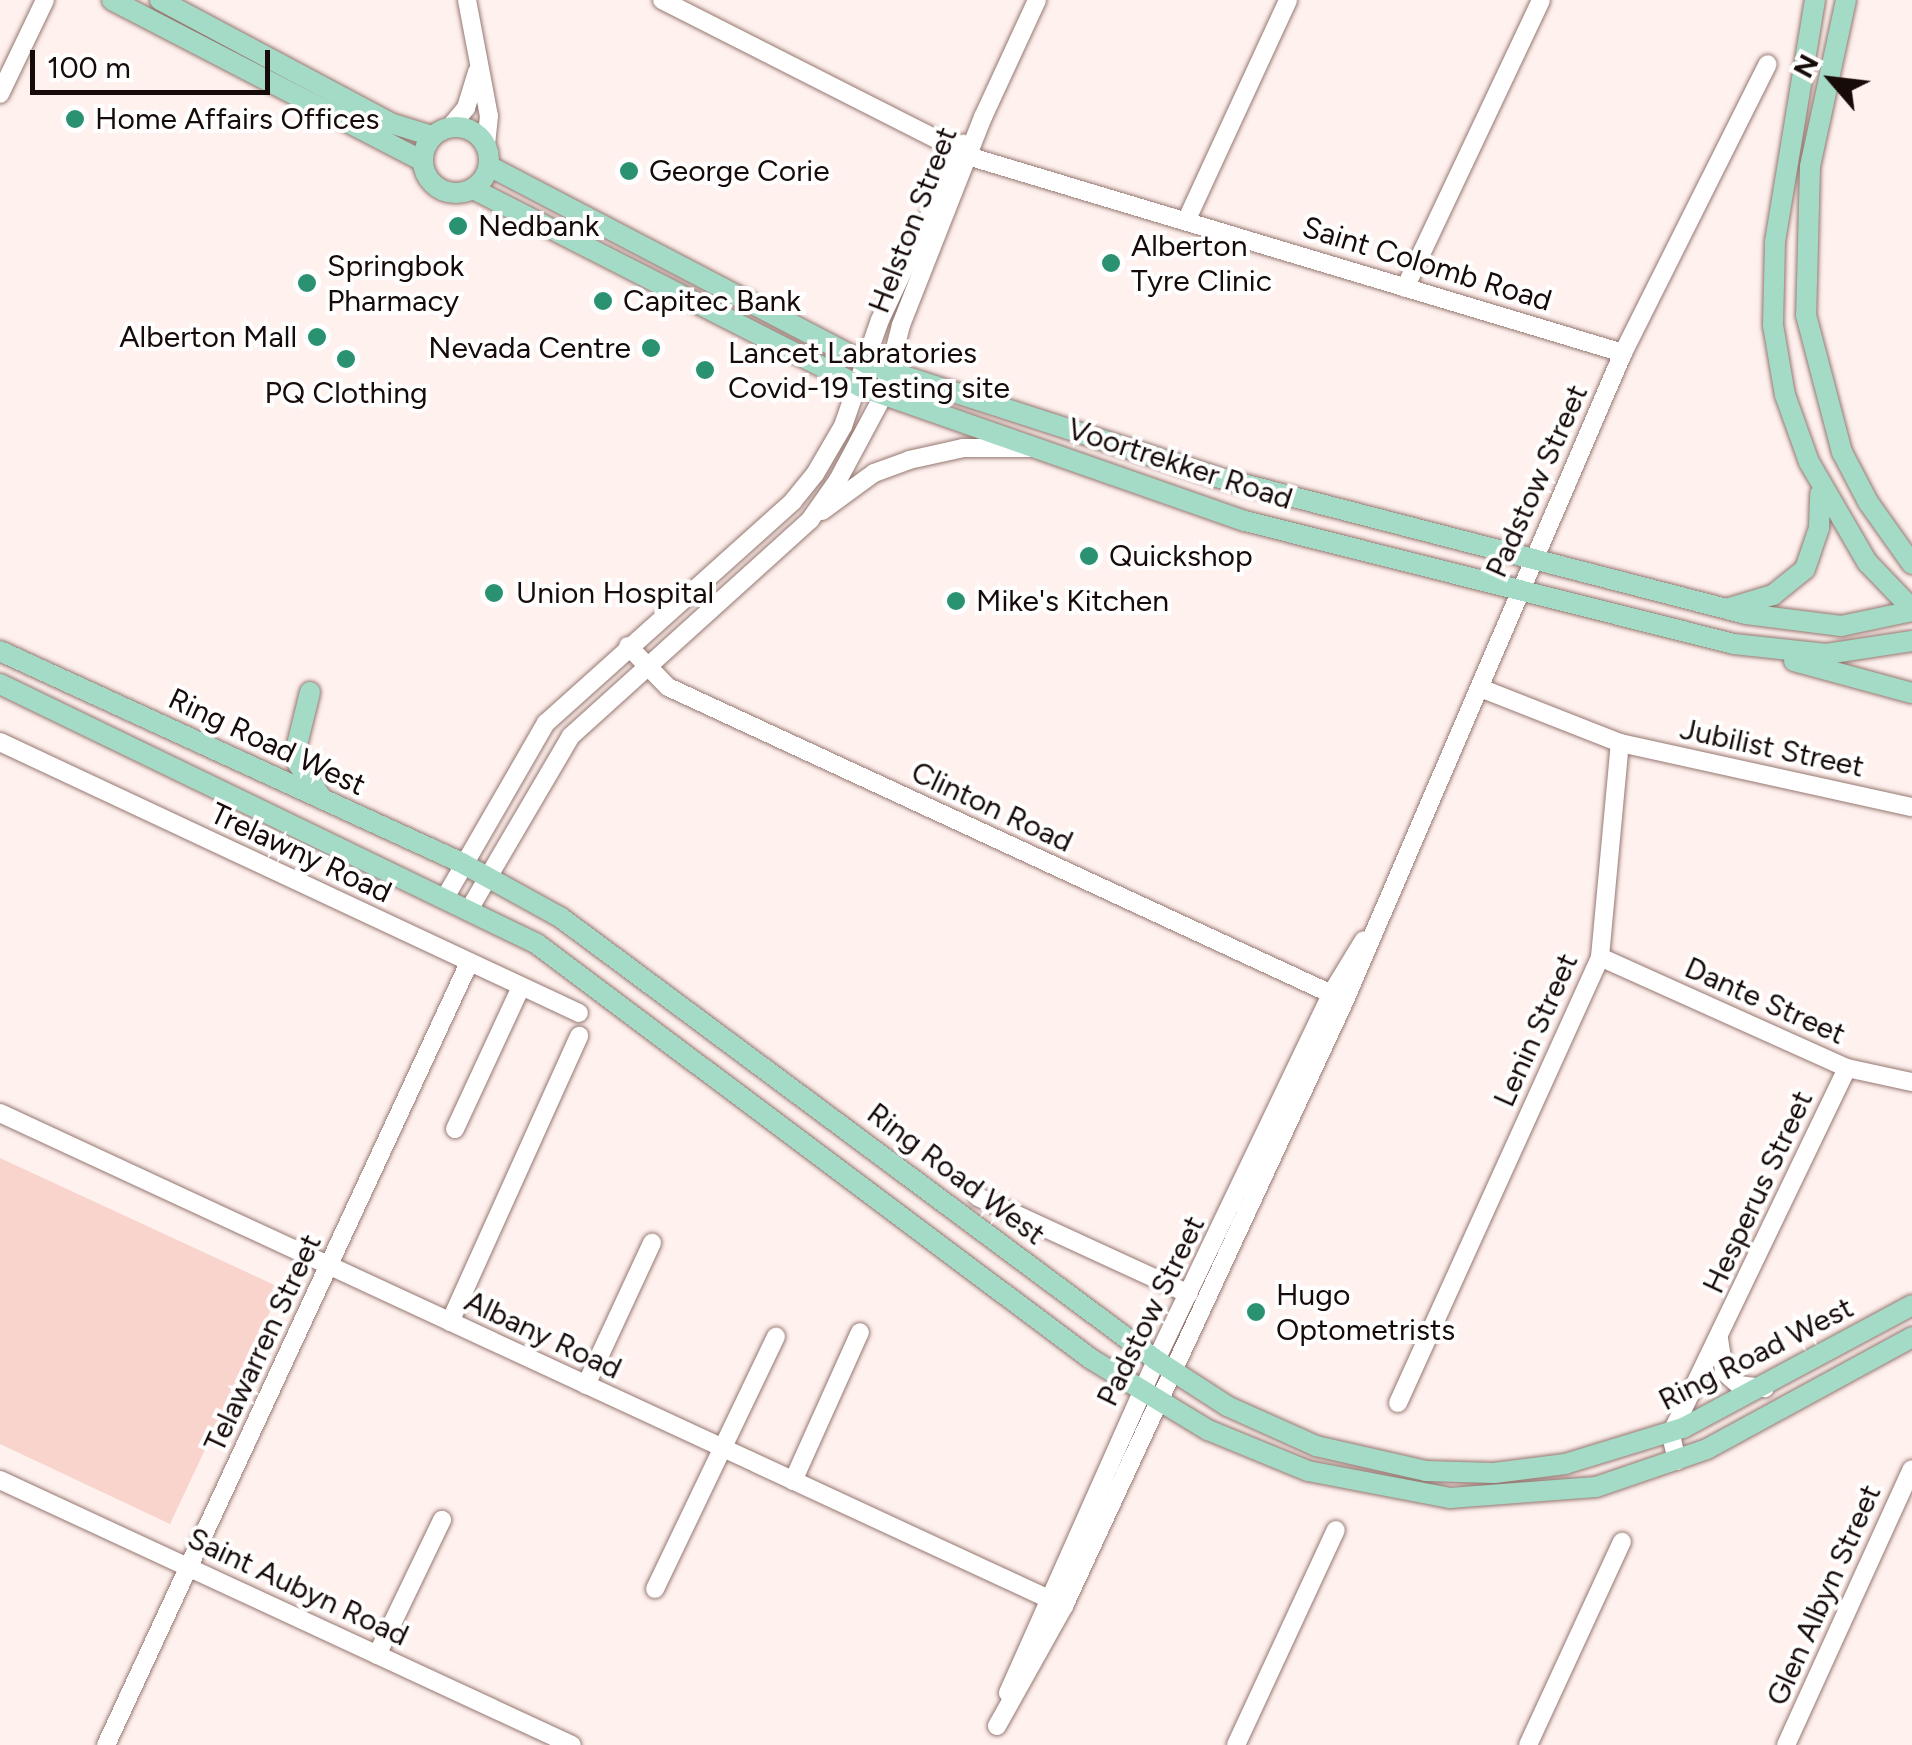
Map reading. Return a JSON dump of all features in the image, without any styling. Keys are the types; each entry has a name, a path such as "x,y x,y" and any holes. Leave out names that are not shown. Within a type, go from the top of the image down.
{"main road":[{"name":"Voortrekker Road","path":"112,0 422,161 440,190 473,189 883,396 1245,521 1734,644 1826,654 1912,641"},
{"name":"Voortrekker Road","path":"160,0 390,123 441,132 464,128 487,156 867,364 891,373 1216,478 1727,609 1841,626 1912,610"},
{"path":"1815,0 1775,242 1773,325 1786,395 1820,484 1867,562 1912,610"},
{"path":"1846,0 1817,134 1805,238 1806,315 1820,384 1868,502 1912,564"},
{"path":"422,161 441,132"},
{"path":"1790,136 1817,134"},
{"path":"473,189 487,156"},
{"path":"1727,609 1773,595 1805,569 1819,528 1820,484"},
{"path":"1734,644 1912,693"},
{"name":"Ring Road West","path":"0,651 488,878 618,959 1163,1364 1227,1406 1316,1446 1426,1471 1494,1473 1566,1464 1670,1434 1765,1388 1912,1305"},
{"name":"Ring Road West","path":"0,684 470,908 599,988 996,1291 1150,1395 1252,1451 1403,1493 1450,1498 1596,1487 1677,1461 1788,1408 1912,1337"},
{"path":"310,692 298,764 325,802"}],"street":[{"path":"0,94 45,0"},
{"path":"467,0 477,72 489,116 487,156"},
{"name":"Saint Colomb Road","path":"662,0 965,154 1187,218 1623,353"},
{"name":"Helston Street","path":"446,896 546,723 793,502 815,474 860,386 880,320 965,154 1037,0"},
{"path":"1187,218 1288,0"},
{"path":"1405,288 1541,0"},
{"name":"Padstow Street","path":"988,1745 1150,1395 1189,1294 1372,928 1480,688 1531,556 1623,353 1768,64"},
{"path":"441,132 466,108 477,72"},
{"name":"Helston Street","path":"470,908 558,754 810,520 883,396 900,325 965,154"},
{"path":"810,520 874,473 909,460 963,448 1034,448"},
{"name":"Clinton Road","path":"628,646 646,670 708,707 1338,997"},
{"path":"1480,688 1620,743"},
{"name":"Trelawny Road","path":"0,742 580,1013"},
{"name":"Jubilist Street","path":"1620,743 1912,807"},
{"name":"Lenin Street","path":"1398,1403 1600,957 1620,743"},
{"name":"Dante Street","path":"1600,957 1846,1068 1912,1082"},
{"name":"Telawarren Street","path":"106,1745 469,963"},
{"path":"454,1128 521,987"},
{"name":"Padstow Street","path":"1163,1364 1338,997"},
{"path":"450,1322 579,1036"},
{"name":"Hesperus Street","path":"1670,1434 1846,1068"},
{"name":"Albany Road","path":"0,1113 1055,1602"},
{"path":"978,1198 1189,1294"},
{"path":"586,1385 652,1243"},
{"path":"793,1481 860,1332"},
{"path":"656,1588 776,1336"},
{"path":"1719,1339 1724,1372 1740,1385 1765,1388"},
{"path":"1670,1434 1677,1461"},
{"name":"Glen Albyn Street","path":"1786,1745 1912,1469"},
{"name":"Saint Aubyn Road","path":"0,1480 572,1745"},
{"path":"377,1654 442,1520"},
{"path":"1236,1745 1336,1530"},
{"path":"1528,1745 1622,1542"}],"shaded area":[{"path":"0,1158 281,1288 170,1524 0,1444"}],"place":[{"name":"Home Affairs Offices","path":"75,119"},
{"name":"George Corie","path":"629,171"},
{"name":"Nedbank","path":"458,226"},
{"name":"Alberton Tyre Clinic","path":"1111,263"},
{"name":"Springbok Pharmacy","path":"307,283"},
{"name":"Capitec Bank","path":"603,301"},
{"name":"Alberton Mall","path":"317,337"},
{"name":"Nevada Centre","path":"651,348"},
{"name":"PQ Clothing","path":"346,359"},
{"name":"Lancet Labratories Covid-19 Testing site","path":"705,370"},
{"name":"Quickshop","path":"1089,556"},
{"name":"Union Hospital","path":"494,593"},
{"name":"Mike's Kitchen","path":"956,601"},
{"name":"Hugo Optometrists","path":"1256,1312"}]}
